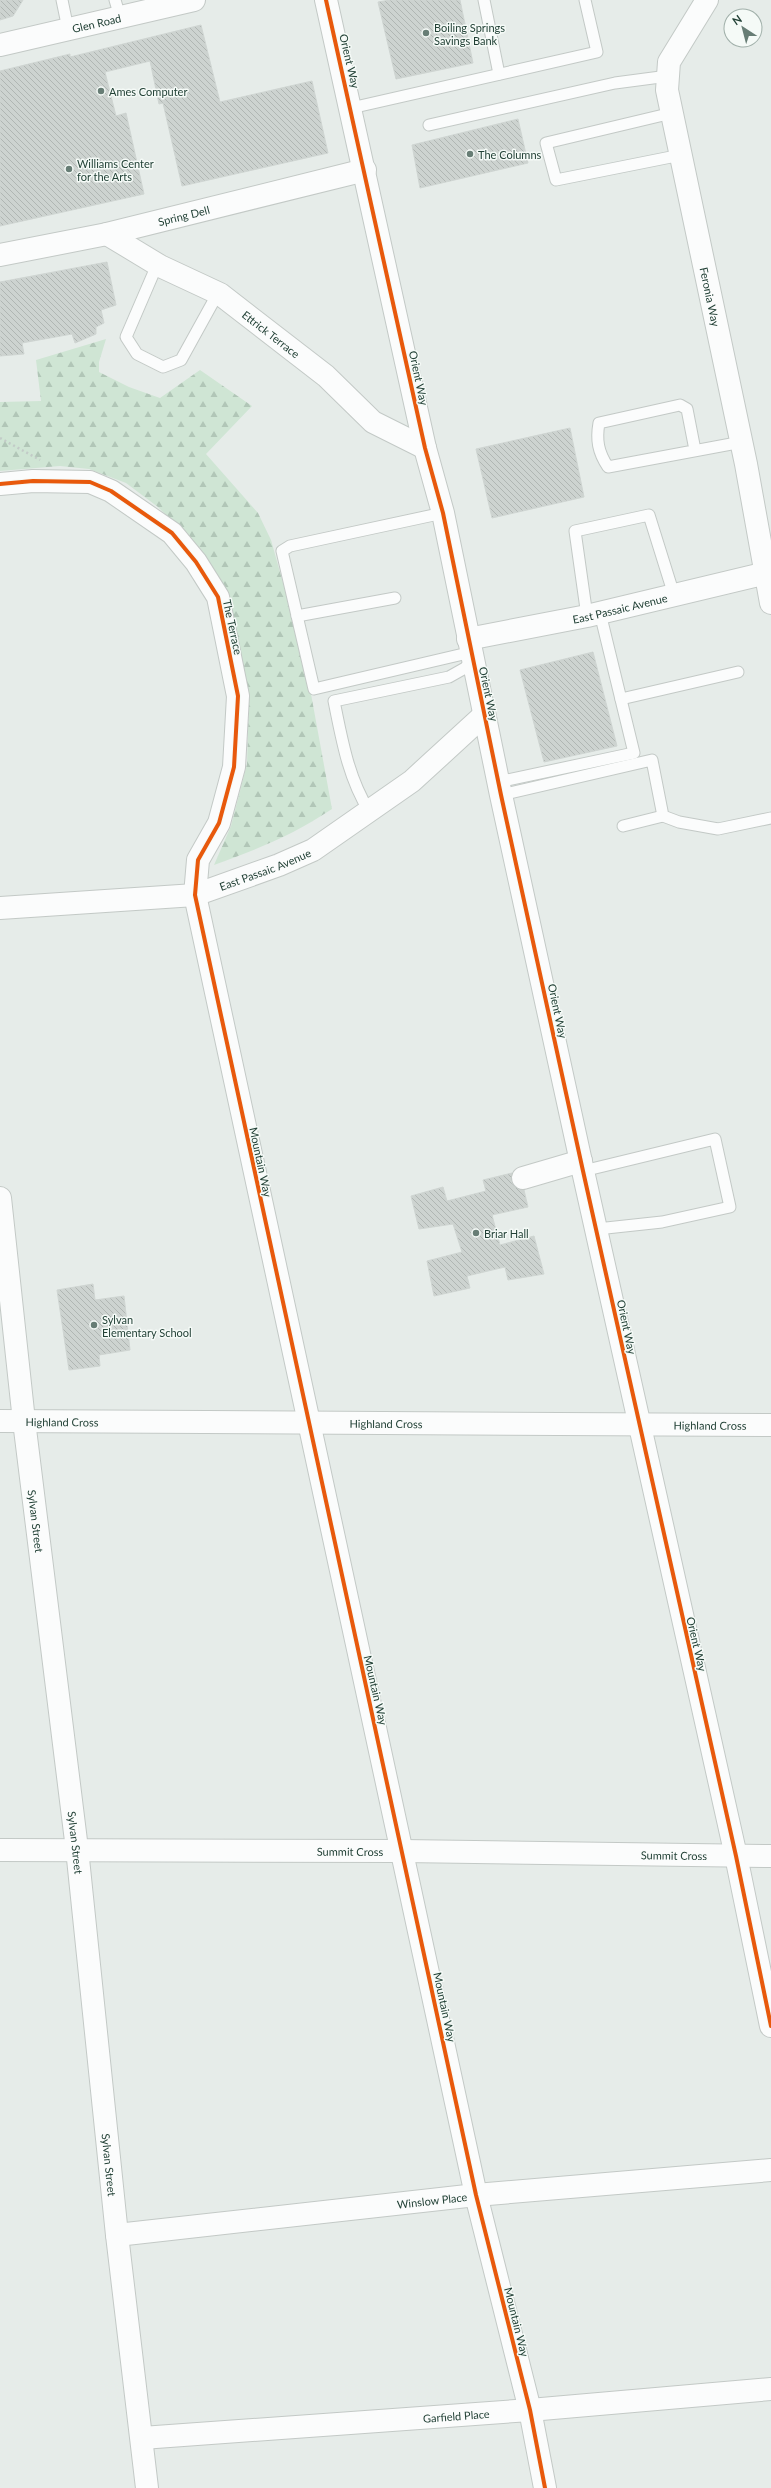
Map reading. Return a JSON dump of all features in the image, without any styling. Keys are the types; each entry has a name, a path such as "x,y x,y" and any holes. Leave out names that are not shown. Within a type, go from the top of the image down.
{"street":[{"name":"Glen Road","path":"0,45 68,29 118,8 194,0"},
{"name":"Orient Way","path":"326,0 366,170 425,448 443,513 484,715 582,1166 736,1856 771,2026"},
{"name":"Feronia Way","path":"707,0 669,62 667,90 742,442 768,573 771,603"},
{"name":"Spring Dell","path":"0,255 107,234 366,170"},
{"name":"Ettrick Terrace","path":"107,234 157,265 218,293 326,376 373,422 425,448"},
{"name":"The Terrace","path":"0,484 33,481 90,482 111,491 172,533 196,562 218,598 238,696 234,767 219,823 198,860 194,895"},
{"name":"East Passaic Avenue","path":"471,650 594,614 768,573"},
{"name":"East Passaic Avenue","path":"0,908 194,895 239,880 312,850 412,781 484,715"},
{"name":"Mountain Way","path":"194,895 307,1422 403,1851 476,2195 530,2410 545,2488"},
{"path":"523,1178 582,1166"},
{"name":"Sylvan Street","path":"0,1198 24,1421 77,1849 117,2235 147,2488"},
{"name":"Highland Cross","path":"0,1421 771,1425"},
{"name":"Summit Cross","path":"0,1850 403,1851 771,1856"},
{"name":"Winslow Place","path":"117,2235 476,2195 771,2170"},
{"name":"Garfield Place","path":"142,2438 530,2410 771,2389"}],"lane":[{"path":"62,0 68,29"},
{"path":"484,0 499,74"},
{"path":"351,108 596,52 585,0"},
{"path":"429,125 616,83 668,76"},
{"path":"672,113 546,143 556,180 681,155"},
{"path":"157,265 126,337 137,354 156,364 163,367 182,360 218,293"},
{"path":"695,450 687,409 680,404 599,423 596,437 600,455 608,467 742,442"},
{"path":"443,513 386,527 290,546 282,551 314,689 471,650"},
{"path":"500,788 634,753 621,699 594,614 576,531 649,515 674,595"},
{"path":"297,616 395,598"},
{"path":"369,811 358,792 346,759 334,702 449,677 465,668 471,650"},
{"path":"621,699 738,672"},
{"path":"500,788 652,760 663,816"},
{"path":"623,826 663,816 679,822 718,829 771,818"},
{"path":"582,1166 628,1161 715,1139 730,1207 662,1222 597,1229"}],"path":[{"path":"0,438 45,463"}],"green space":[{"path":"106,339 99,362 99,372 129,387 160,398 200,370 252,406 206,454 258,513 271,540 305,661 332,809 275,841 214,865 231,826 247,764 249,698 237,641 188,537 158,507 126,483 89,469 60,466 0,471 0,402 41,401 36,360"}],"building":[{"path":"0,0 23,0 13,16 0,20"},
{"name":"Boiling Springs Savings Bank","path":"390,0 460,0 473,63 396,79 378,2"},
{"path":"201,25 220,102 312,81 328,153 182,186 163,103 159,104 150,61 105,72 116,116 126,113 144,194 0,226 0,71 70,54 70,57"},
{"name":"The Columns","path":"518,119 528,163 420,188 412,145"},
{"path":"107,262 116,305 101,310 104,323 96,327 96,334 75,343 72,334 22,343 24,354 0,356 0,282"},
{"path":"570,428 584,497 492,518 476,449"},
{"path":"593,652 617,746 544,762 520,670"},
{"name":"Briar Hall","path":"512,1173 511,1182 515,1187 524,1190 528,1207 492,1215 500,1245 534,1236 544,1274 508,1280 505,1267 467,1276 470,1288 434,1296 427,1261 462,1252 453,1224 419,1229 411,1196 443,1187 447,1201 486,1191 483,1180"},
{"name":"Sylvan Elementary School","path":"93,1284 95,1300 124,1296 130,1350 99,1355 100,1366 69,1370 57,1290"}],"cycle path":[{"path":"326,0 425,448 443,513 501,795 583,1171 736,1856 771,2026"},
{"path":"0,484 33,481 90,482 111,491 172,533 196,562 218,597 238,696 234,767 219,823 198,860 195,895 476,2195 530,2410 545,2488"}],"place":[{"name":"Boiling Springs Savings Bank","path":"426,33"},
{"name":"Ames Computer","path":"101,91"},
{"name":"The Columns","path":"470,154"},
{"name":"Williams Center for the Arts","path":"69,169"},
{"name":"Briar Hall","path":"476,1233"},
{"name":"Sylvan Elementary School","path":"94,1325"}]}
